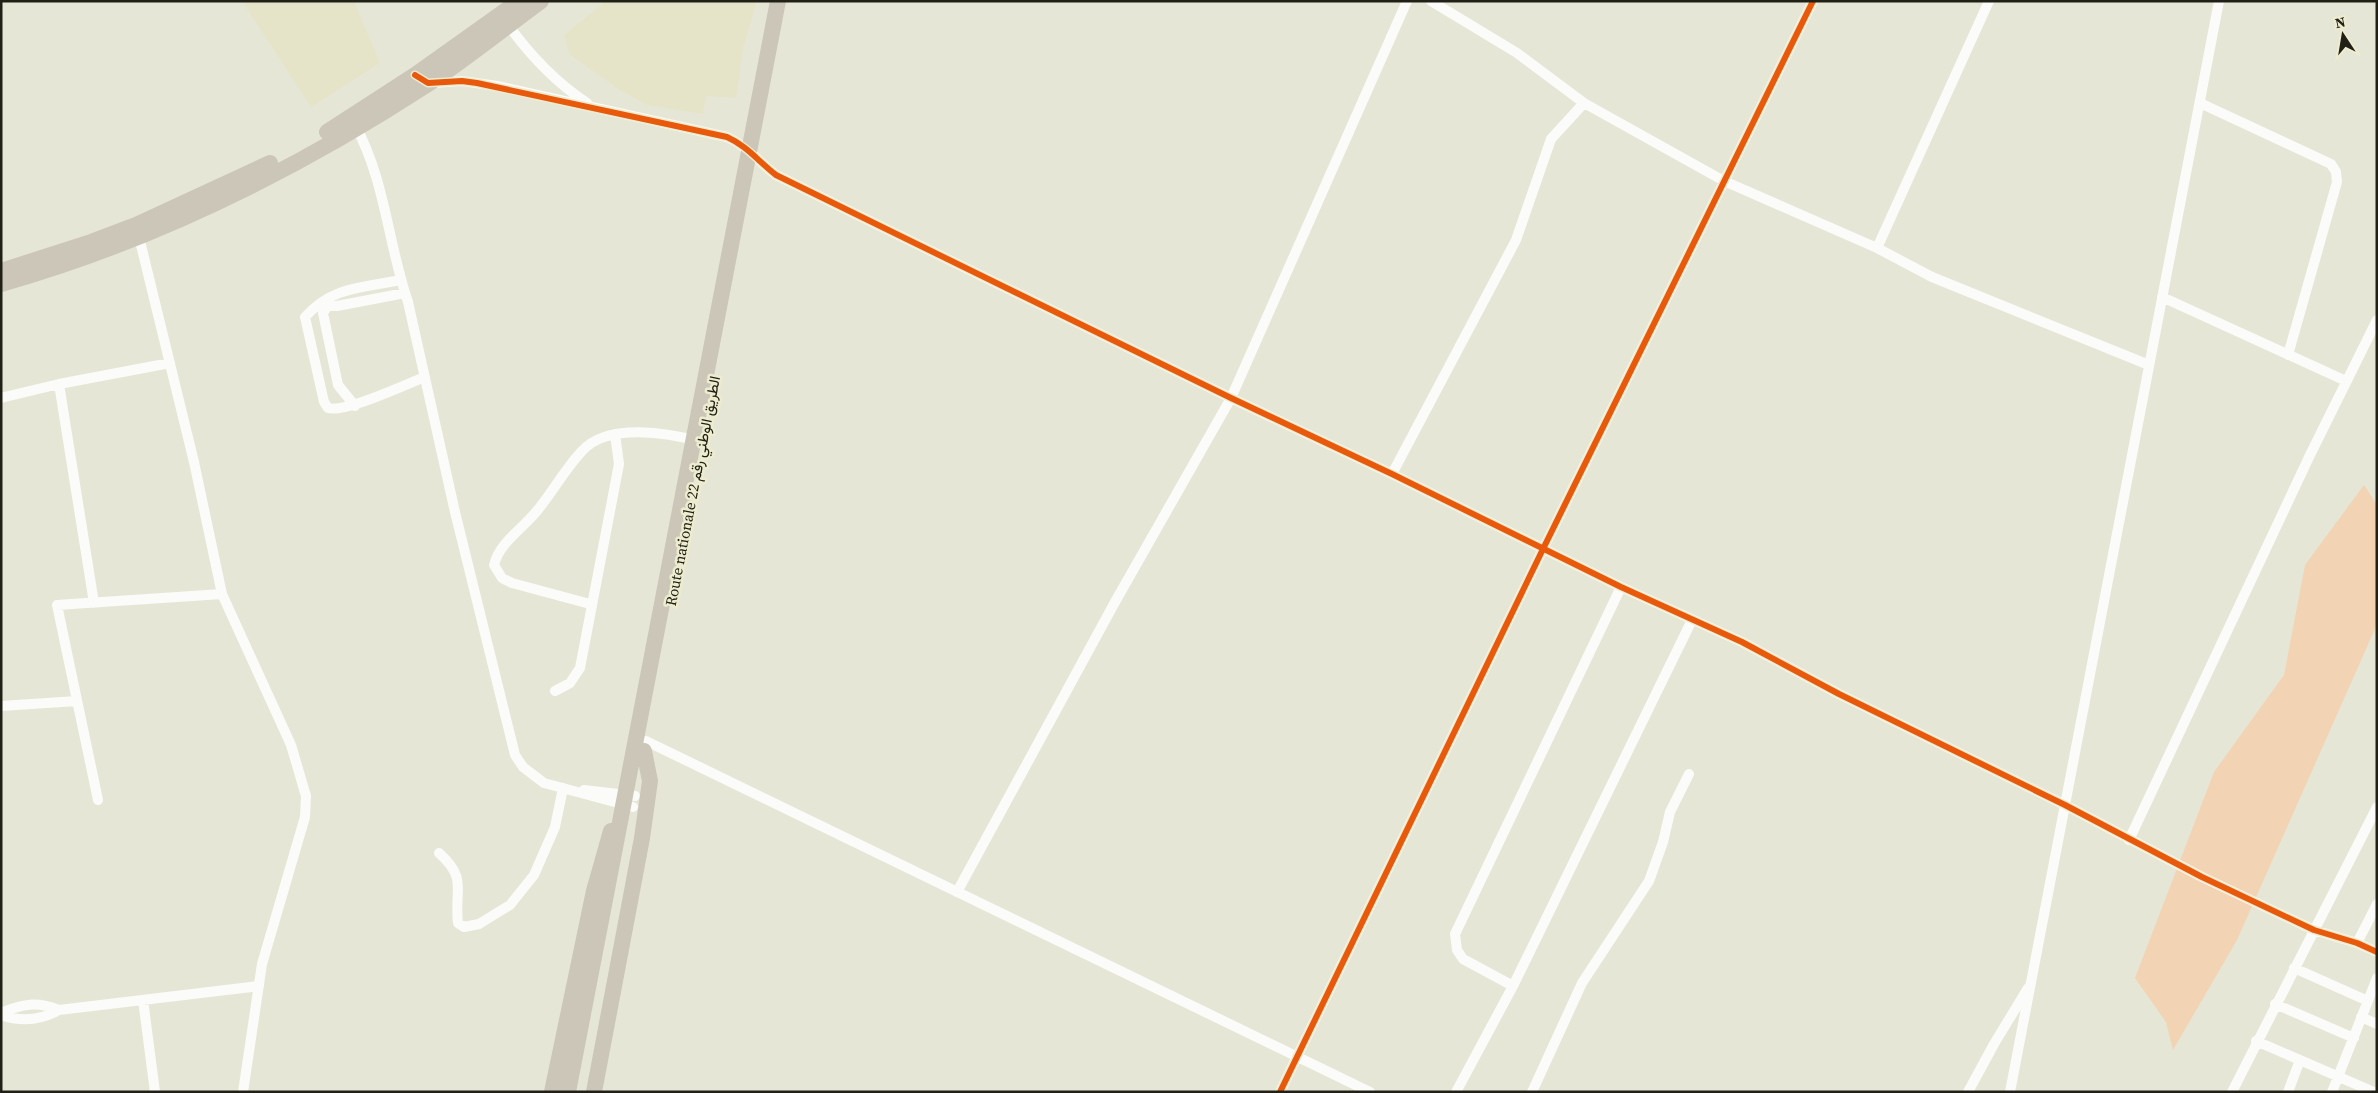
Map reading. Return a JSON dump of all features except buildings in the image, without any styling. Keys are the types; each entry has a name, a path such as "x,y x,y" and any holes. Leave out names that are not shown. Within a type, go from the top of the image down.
{"highway":[{"path":"504,20 518,1"},
{"path":"1,284 46,271 139,237 260,182 421,79 504,20 541,1"},
{"name":"Route nationale 22 الطريق الوطني رقم","path":"754,156 778,1"},
{"name":"Route nationale 22 الطريق الوطني رقم","path":"595,981 698,441 754,156 787,1"},
{"path":"1,271 75,248 136,225 254,172 320,136 353,122"},
{"name":"Route nationale 22 الطريق الوطني رقم","path":"628,803 644,746 698,441"},
{"path":"594,1092 642,838 650,782 644,746"},
{"path":"552,1092 606,842 615,821 628,803"},
{"path":"568,1092 595,981"},
{"path":"578,1092 595,981"}],"street":[{"path":"957,892 1115,602 1231,398 1406,1"},
{"path":"1431,1 1517,52 1584,103 1724,181 1877,248 1932,276 2149,365"},
{"path":"1280,1092 1543,549 1813,1"},
{"path":"1877,248 1989,1"},
{"path":"2010,1092 2219,1"},
{"path":"504,20 557,81 592,106"},
{"path":"421,79 477,83 727,136 776,175 1543,549 1742,642 1840,694 2065,805 2202,877 2314,930 2357,943 2377,952"},
{"path":"1392,474 1516,240 1551,138 1584,103"},
{"path":"2200,103 2331,164 2336,172 2337,182 2288,355"},
{"path":"353,122 369,152 405,293 510,743 515,755 535,778 567,789 628,803"},
{"path":"139,237 170,363 222,594 291,745 306,796 305,817 262,964 243,1092"},
{"path":"401,280 333,293 316,304 305,317 324,402 328,408 335,410 354,406 374,396 425,377"},
{"path":"316,304 337,306 405,293"},
{"path":"2162,298 2346,381"},
{"path":"328,305 323,313 338,385 354,406"},
{"path":"2130,840 2346,381 2377,320"},
{"path":"1,398 59,384 170,363"},
{"path":"59,384 94,603"},
{"path":"590,604 512,583 502,578 494,565 499,552 547,500 581,451 592,442 626,432 698,441"},
{"path":"555,690 570,683 580,668 590,604 619,464 615,434"},
{"path":"1513,986 1463,959 1457,950 1455,934 1622,587"},
{"path":"98,800 57,605 222,594"},
{"path":"1456,1092 1513,986 1692,620"},
{"path":"1,706 77,701"},
{"path":"644,746 957,892 1370,1092"},
{"path":"1532,1092 1582,983 1649,881 1663,842 1670,812 1688,774"},
{"path":"439,853 453,866 458,877 456,906 458,924 464,927 479,924 510,905 534,875 555,826 567,789"},
{"path":"2232,1092 2256,1041 2376,811"},
{"path":"2357,943 2377,904"},
{"path":"2294,968 2368,1001"},
{"path":"2332,1092 2377,978"},
{"path":"1968,1092 1994,1044 2031,983"},
{"path":"1,1014 13,1019 46,1017 59,1010 259,986"},
{"path":"143,1000 155,1092"},
{"path":"1,1014 15,1007 38,1003 59,1010"},
{"path":"2275,1004 2354,1038"},
{"path":"2361,1017 2377,1024"},
{"path":"2256,1041 2338,1077 2350,1087 2374,1092"},
{"path":"2288,1092 2300,1060"}],"shaded area":[{"path":"242,1 354,1 380,63 311,107"},
{"path":"606,1 757,1 743,49 736,98 706,96 703,114 647,105 618,89 569,54 564,35"},
{"path":"2364,485 2377,505 2377,620 2374,631 2237,940 2173,1050 2166,1022 2135,978 2214,772 2284,675 2305,565"}],"cycle path":[{"path":"1280,1092 1543,549 1813,1"},
{"path":"415,75 428,83 462,81 477,83 727,137 747,150 776,175 1621,587 1742,642 1839,694 2065,805 2202,877 2314,930 2357,943 2377,952"}]}
